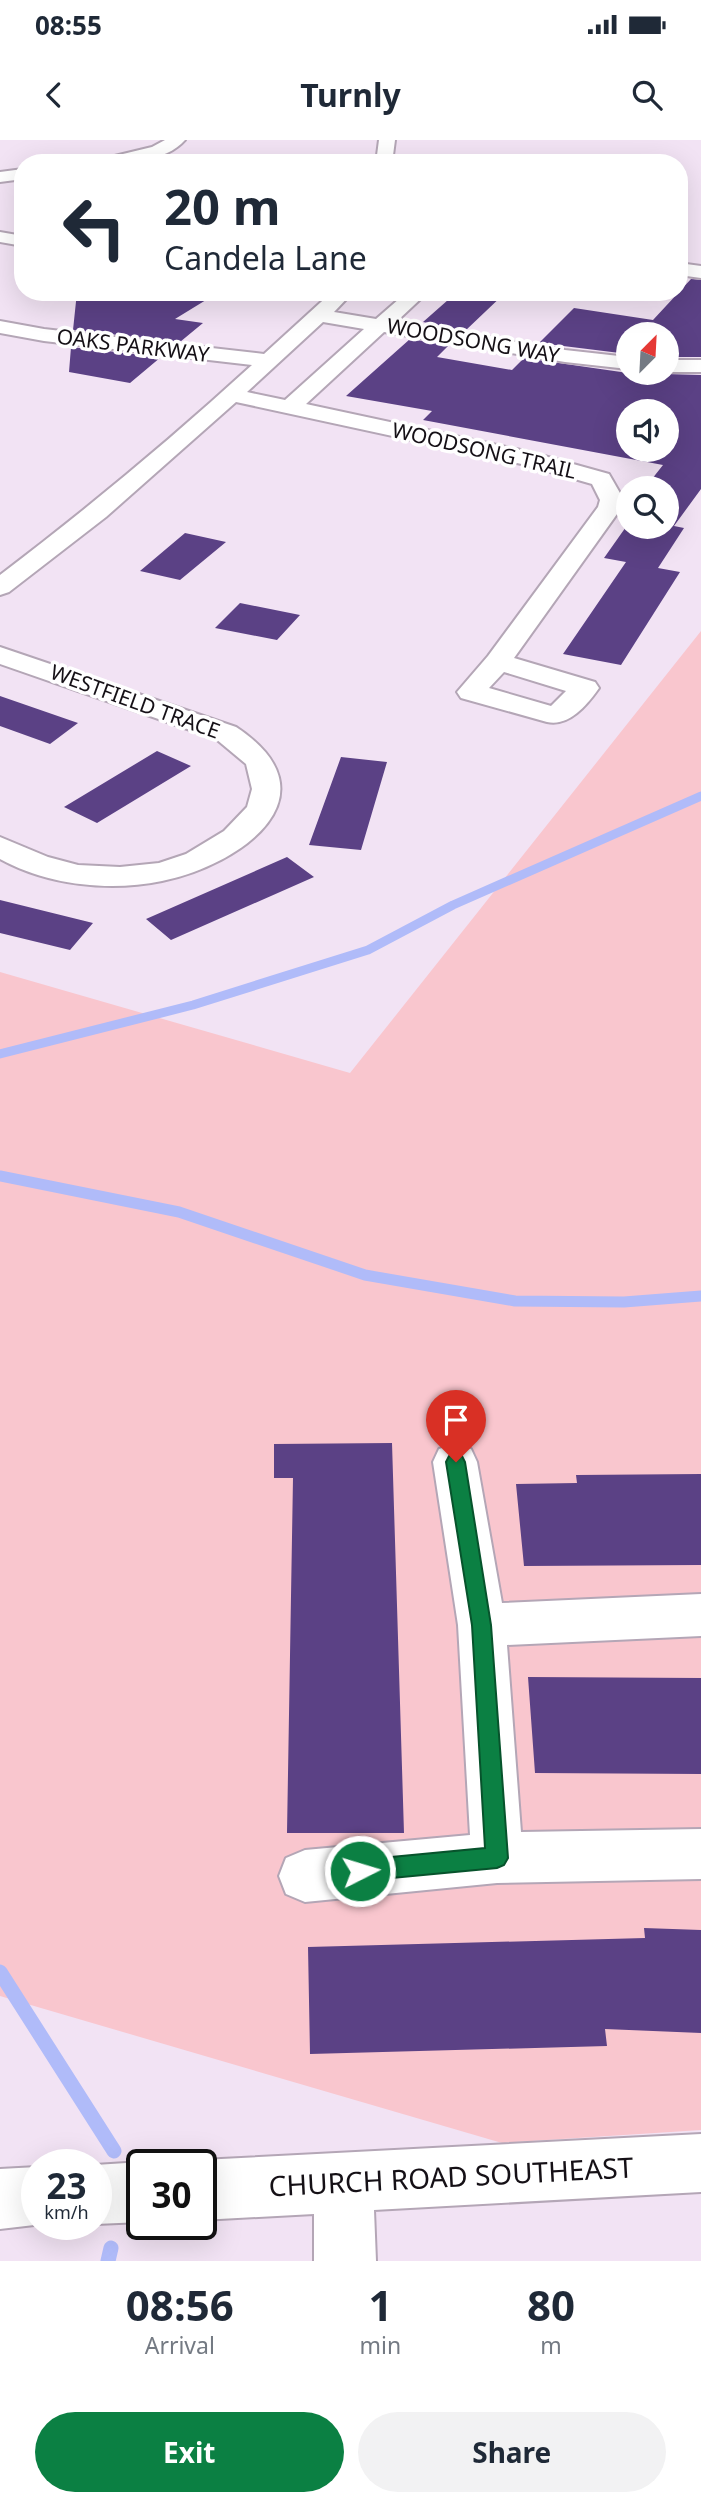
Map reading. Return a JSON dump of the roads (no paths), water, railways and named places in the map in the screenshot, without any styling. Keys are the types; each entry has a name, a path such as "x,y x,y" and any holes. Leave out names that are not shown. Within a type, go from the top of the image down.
{"street":[{"path":"144,154 157,151 177,140"},
{"path":"0,587 175,447 334,301"},
{"path":"291,406 343,361 377,325 408,301"},
{"name":"WOODSONG WAY","path":"319,315 565,356 616,362"},
{"name":"OAKS PARKWAY","path":"0,327 44,335 267,361"},
{"path":"679,366 701,366"},
{"name":"WOODSONG TRAIL","path":"231,395 530,459 601,479 612,500 610,506 498,662"},
{"name":"WESTFIELD TRACE","path":"0,655 226,733 251,750 264,771 267,794 256,818 234,839 202,858 162,872 117,877 72,873 33,863 0,846"},
{"path":"456,1462 482,1625 497,1858"},
{"path":"482,1625 701,1615"},
{"path":"305,1876 497,1858 701,1854"},
{"name":"CHURCH ROAD SOUTHEAST","path":"217,2189 701,2163"},
{"path":"343,2183 345,2261"},
{"path":"0,2199 21,2198"}],"waterway":[{"path":"0,1054 193,1005 368,950 453,905 701,796"},
{"path":"0,1176 179,1212 365,1275 515,1301 624,1302 701,1296"},
{"path":"0,1972 114,2151"},
{"path":"108,2261 111,2248"}]}
